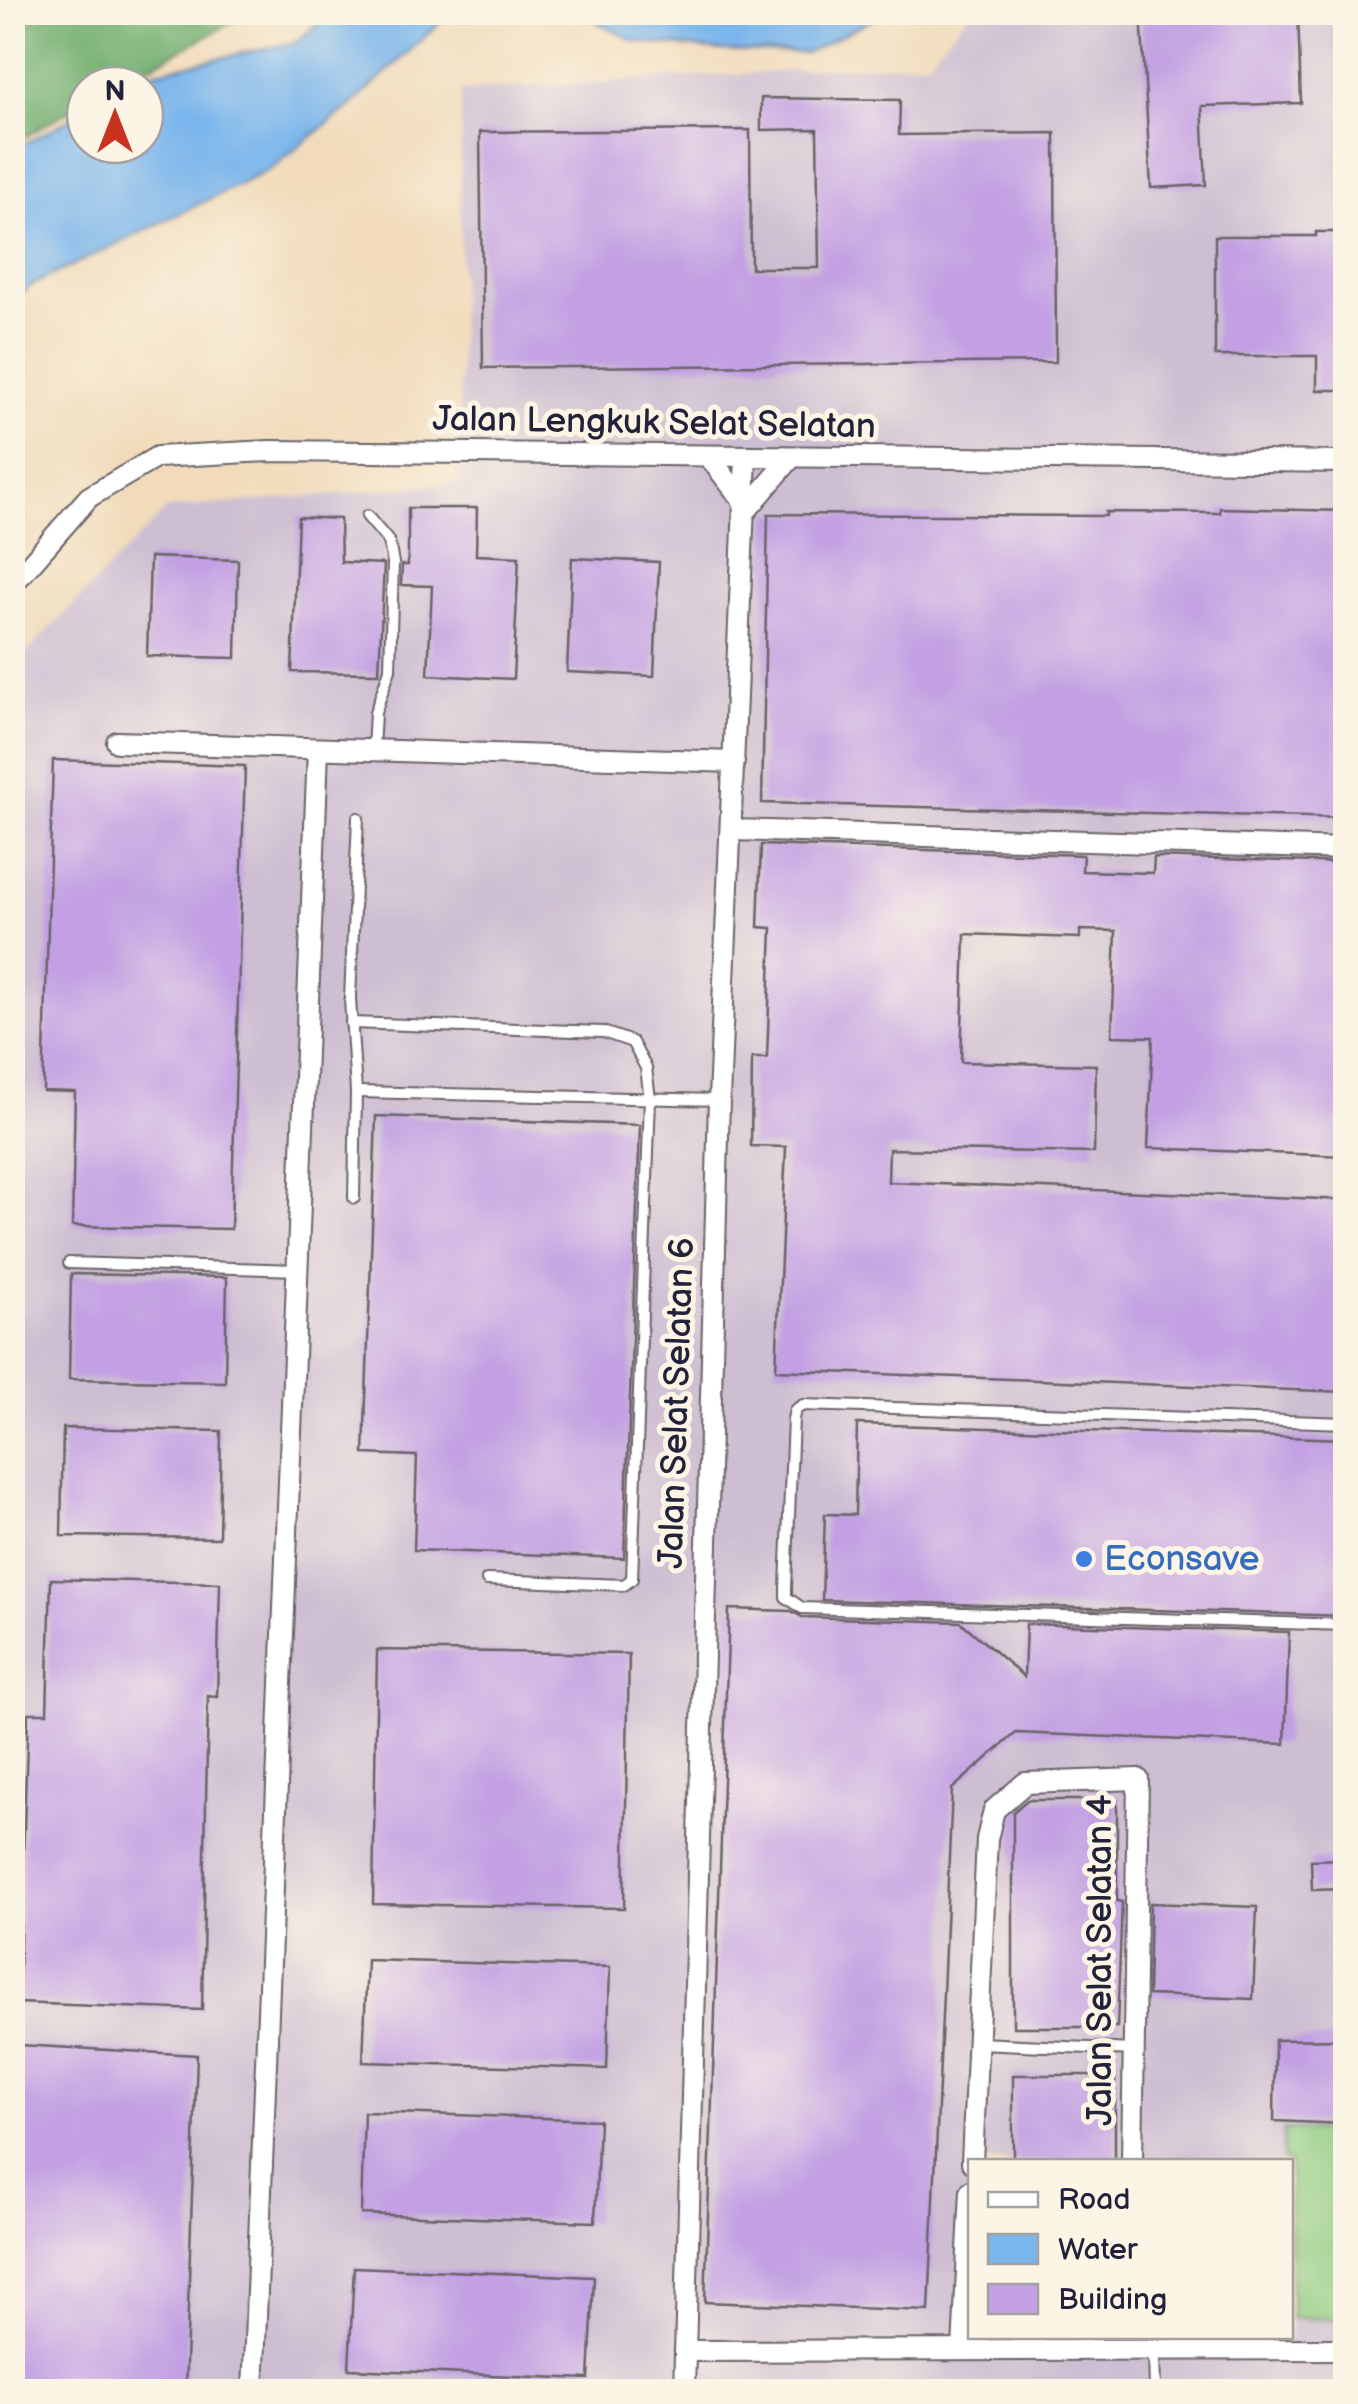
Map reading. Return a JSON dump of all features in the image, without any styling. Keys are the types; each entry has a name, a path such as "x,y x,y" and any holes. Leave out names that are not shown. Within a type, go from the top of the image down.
{"street":[{"name":"Jalan Lengkuk Selat Selatan","path":"12,584 90,496 157,457 269,452 1346,462"},
{"name":"Jalan Selat Selatan 6","path":"684,2392 719,1100 746,457"},
{"path":"710,458 744,508 791,458"},
{"path":"117,742 734,762"},
{"path":"253,2392 318,748"},
{"path":"732,830 1346,848"},
{"name":"Jalan Selat Selatan 4","path":"972,2159 987,1838 994,1810 1025,1782 1138,1780 1132,2159"},
{"path":"963,2350 968,2236"},
{"path":"685,2352 963,2350 1129,2343 1154,2350 1346,2349"}],"lane":[{"path":"366,516 389,542 393,563 390,670 375,713 373,750"},
{"path":"354,1198 356,1092 351,1024 358,818"},
{"path":"351,1024 603,1032 632,1042 646,1068 650,1099 632,1579 624,1584 487,1580"},
{"path":"356,1092 719,1100"},
{"path":"69,1263 300,1270"},
{"path":"1346,1423 803,1405 795,1410 794,1420 786,1588 786,1598 802,1608 1346,1625"},
{"path":"978,2043 1134,2050"},
{"path":"1154,2350 1155,2392"}],"shaded area":[{"path":"969,13 1345,13 1345,2391 13,2392 12,890 19,660 167,509 459,483 461,91 927,62"}],"green space":[{"path":"13,12 250,13 152,65 65,65 65,113 13,144"},
{"path":"1283,2130 1345,2130 1345,2319 1293,2318 1293,2159 1283,2159"}],"water":[{"path":"330,12 450,13 354,103 269,170 30,286 13,302 13,150 65,122 65,165 165,165 165,69 297,42"},
{"path":"581,13 885,13 806,53 722,51 634,41"}],"building":[{"path":"1141,12 1298,12 1301,103 1202,106 1206,185 1151,188"},
{"path":"761,98 900,100 899,135 1055,133 1056,362 483,368 480,132 750,130 751,268 819,268 817,129 761,130"},
{"path":"1316,232 1346,232 1346,390 1317,390 1317,356 1215,356 1215,236 1316,236"},
{"path":"408,508 477,508 476,555 519,557 513,679 428,675 432,586 401,585 402,565 408,565"},
{"path":"1220,508 1346,511 1346,818 762,803 768,514 1106,516 1106,512 1220,513"},
{"path":"298,517 340,519 341,562 384,564 379,673 292,672"},
{"path":"150,557 238,560 236,658 147,656"},
{"path":"572,558 659,562 654,676 567,672"},
{"path":"53,760 245,766 231,1229 72,1226 75,1092 43,1091"},
{"path":"761,845 1083,855 1082,871 1153,873 1154,857 1346,863 1346,1156 1148,1148 1153,1037 1112,1036 1116,931 1080,930 1080,938 965,934 961,1062 1096,1065 1094,1153 889,1149 888,1182 1346,1200 1346,1392 776,1370 786,1147 751,1146 752,1058 767,1058 772,928 758,927"},
{"path":"376,1116 640,1125 624,1558 414,1550 417,1456 364,1454"},
{"path":"71,1274 227,1277 225,1382 69,1379"},
{"name":"Econsave","path":"857,1424 1346,1439 1346,1616 822,1600 825,1514 855,1515"},
{"path":"63,1428 221,1431 219,1538 61,1536"},
{"path":"51,1579 220,1583 217,1697 208,1696 202,2010 18,2003 28,1713 47,1713"},
{"path":"729,1609 791,1611 802,1617 961,1622 1024,1677 1026,1624 1289,1632 1285,1744 1016,1733 952,1789 929,2311 705,2302"},
{"path":"377,1650 629,1654 624,1908 373,1904"},
{"path":"1027,1800 1117,1800 1117,1901 1122,1902 1117,2027 1013,2027 1013,1812"},
{"path":"1346,1859 1346,1889 1312,1890 1311,1860"},
{"path":"1150,1903 1257,1907 1253,1999 1148,1995"},
{"path":"367,1960 610,1967 607,2069 363,2062"},
{"path":"1346,2039 1346,2124 1274,2121 1275,2040"},
{"path":"19,2045 197,2055 185,2392 12,2392 12,2169"},
{"path":"1013,2075 1115,2075 1115,2159 1013,2159"},
{"path":"364,2112 599,2120 595,2222 361,2214"},
{"path":"354,2267 594,2277 589,2379 349,2369"}],"place":[{"name":"Econsave","path":"1084,1559"}]}
